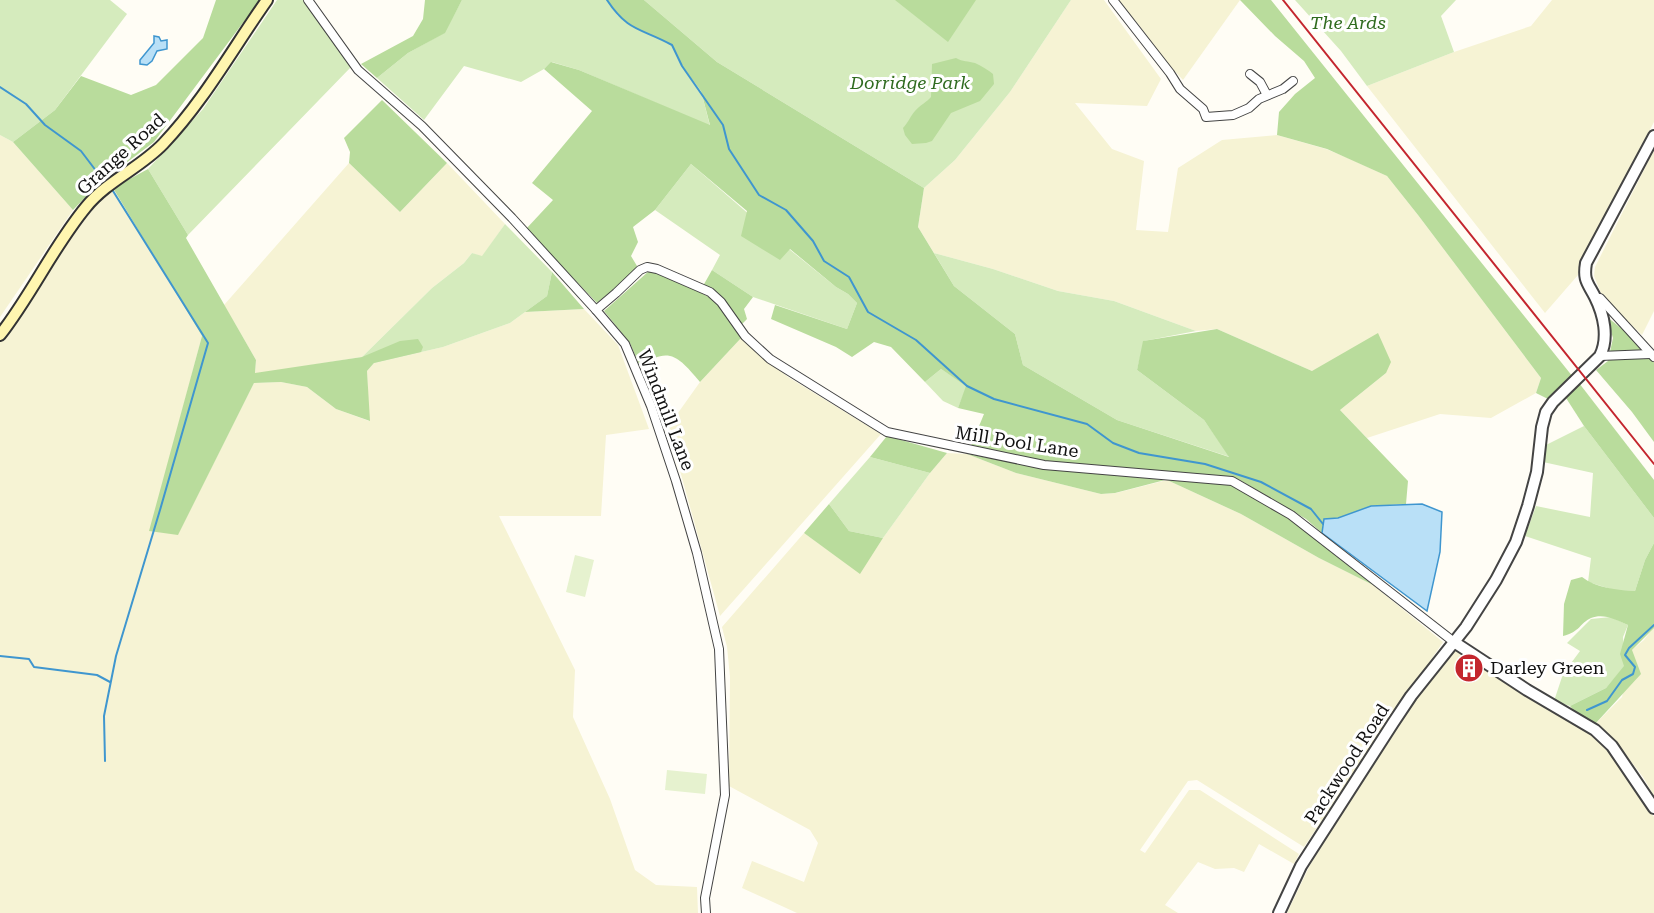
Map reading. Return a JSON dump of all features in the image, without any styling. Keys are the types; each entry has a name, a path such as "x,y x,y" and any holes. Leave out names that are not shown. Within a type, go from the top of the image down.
{"main road":[{"name":"Grange Road","path":"0,335 29,295 56,249 87,205 109,185 138,167 169,137 195,106 267,0"}],"street":[{"name":"Windmill Lane","path":"308,0 358,70 422,126 512,218 625,344 651,406 698,554 719,649 725,795 705,898 706,913"},
{"path":"1113,0 1182,90 1203,109 1206,117 1233,115 1293,81"},
{"path":"1250,74 1260,82 1268,95"},
{"path":"1652,355 1600,356 1604,348 1605,330 1596,298 1586,282 1584,272 1586,262 1654,136"},
{"name":"Mill Pool Lane","path":"596,310 640,270 647,267 657,268 710,292 721,302 745,336 770,359 887,432 1044,465 1232,481 1291,515 1454,642"},
{"path":"1596,298 1600,298 1652,355"},
{"name":"Packwood Road","path":"1279,913 1301,866 1382,740 1411,696 1481,604 1516,542 1532,494 1542,427 1548,407 1600,356"},
{"path":"1454,642 1511,680 1595,730 1612,746 1654,808"}],"shaded area":[{"path":"1071,0 1104,0 1161,79 1147,106 1075,103 1112,149 1144,161 1136,230 1168,232 1178,168 1222,140 1277,135 1326,149 1387,176 1541,378 1536,393 1491,418 1440,414 1367,438 1340,410 1386,373 1312,371 1217,329 1196,331 1114,301 1058,291 993,269 934,253 918,227 924,188 955,160 1010,92"},
{"path":"1117,0 1240,0 1183,80"},
{"path":"1552,0 1654,0 1654,122 1580,266 1578,275 1545,313 1367,86 1454,52 1531,26"},
{"path":"0,135 13,142 73,210 0,317"},
{"path":"1654,150 1654,311 1642,335 1603,298 1594,276 1595,267"},
{"path":"349,163 400,212 447,163 505,224 482,257 472,253 464,263 432,288 362,357 255,374 256,360 224,305"},
{"path":"113,188 202,336 150,531 178,534 254,383 281,382 307,387 336,409 369,421 367,371 374,363 443,347 510,323 525,312 584,309 618,345 649,429 606,435 601,516 499,516 575,670 573,717 610,799 635,870 656,885 697,887 698,913 0,913 0,341 34,296 68,242 96,205"},
{"path":"742,337 788,377 881,434 720,616 668,427 700,382"},
{"path":"947,453 967,454 1016,473 1101,494 1116,493 1167,480 1241,514 1319,558 1373,585 1443,642 1304,847 1197,780 1188,781 1140,850 1145,853 1189,790 1200,790 1299,854 1294,864 1259,844 1244,872 1234,868 1215,869 1198,862 1165,905 1178,913 797,913 742,888 752,861 804,882 818,843 810,830 729,786 730,677 722,627 804,533 860,573 930,473"},
{"path":"1654,627 1654,796 1623,751 1595,724 1622,697 1632,650"},
{"path":"1456,649 1467,656 1456,671 1465,677 1477,662 1600,739 1654,817 1654,913 1287,913 1310,865 1363,780 1423,687"},
{"path":"1467,656 1477,662 1465,678 1456,671"}],"green space":[{"path":"0,0 110,0 127,14 55,110 13,142 0,135"},
{"path":"216,0 260,0 154,142 98,184 73,210 13,142 55,110 81,76 131,95 156,85 203,38"},
{"path":"277,0 303,0 351,67 188,235 148,169 203,109"},
{"path":"425,0 462,0 445,33 408,53 377,78 361,64 413,36 423,19"},
{"path":"462,0 607,0 617,15 672,45 682,66 701,91 710,126 579,70 552,62 521,82 464,66 424,120 377,78 408,53 444,33"},
{"path":"607,0 644,0 717,62 924,188 918,227 954,286 1015,334 1023,365 1117,420 1229,457 1204,420 1137,370 1143,341 1217,329 1312,371 1378,333 1391,362 1386,373 1340,410 1408,481 1406,504 1371,506 1338,518 1324,519 1322,533 1306,519 1238,479 1104,466 1045,463 970,448 984,414 958,408 966,386 941,369 925,382 891,347 874,342 852,357 836,347 771,319 775,305 847,329 857,303 790,249 780,260 741,236 747,211 691,164 655,210 633,227 638,242 631,256 637,266 629,277 597,303 526,229 553,200 532,183 592,111 544,69 551,62 579,70 710,125 701,91 682,66 672,45 629,24"},
{"name":"Dorridge Park","path":"644,0 1071,0 1010,92 955,160 924,188 717,62"},
{"path":"895,0 976,0 948,42"},
{"path":"1240,0 1271,0 1573,377 1548,399 1536,393 1541,378 1387,176 1327,149 1277,135 1279,112 1295,94 1315,78 1304,61 1275,36"},
{"name":"The Ards","path":"1295,0 1456,0 1441,16 1454,52 1367,86 1341,51"},
{"path":"956,58 975,63 993,74 994,84 980,101 951,113 932,141 912,144 903,128 915,111 931,97 932,64"},
{"path":"382,100 447,163 400,212 349,163 350,152 344,138"},
{"path":"691,164 789,249 857,303 847,329 753,297 712,270 720,255 655,210"},
{"path":"148,169 188,235 186,238 256,360 255,373 362,357 400,341 418,339 423,347 421,352 374,363 367,371 370,421 336,409 307,387 281,382 254,383 178,535 149,531 202,336 113,188"},
{"path":"505,224 552,272 547,296 510,323 443,347 374,363 362,357 432,288 464,263 472,253 482,256"},
{"path":"934,253 993,269 1058,291 1114,301 1196,331 1144,341 1137,370 1204,420 1230,457 1117,420 1023,365 1015,334 954,286"},
{"path":"712,270 753,297 744,309 747,319 741,325 703,286"},
{"path":"649,271 666,274 718,302 742,337 700,382 679,360 666,355 650,360 640,367 630,343 604,311"},
{"path":"552,272 584,309 525,312 547,296"},
{"path":"1606,316 1638,342 1654,361 1654,442 1596,370 1608,361 1613,338"},
{"path":"941,369 967,386 958,408 943,401 925,382"},
{"path":"1579,383 1654,480 1654,518 1584,426 1566,398"},
{"path":"1584,426 1654,518 1654,543 1645,560 1635,591 1614,590 1588,582 1591,558 1525,536 1536,506 1590,517 1593,473 1543,462 1544,446"},
{"path":"887,436 947,453 930,473 870,457"},
{"path":"967,454 1043,468 1165,480 1115,493 1101,494 1016,473"},
{"path":"870,457 930,473 883,538 849,531 829,504"},
{"path":"1167,480 1231,485 1287,517 1373,585 1319,558 1241,514"},
{"path":"829,504 849,531 883,538 860,574 804,533"},
{"path":"1654,543 1654,628 1632,650 1641,674 1595,724 1575,712 1570,706 1606,688 1624,666 1620,654 1628,625 1601,616 1587,620 1573,632 1563,636 1564,604 1571,580 1582,577 1600,586 1635,591 1645,560"},
{"path":"575,555 594,560 585,597 566,592"},
{"path":"1611,617 1628,625 1623,637 1625,666 1606,688 1570,706 1554,701 1563,674 1580,651 1567,643 1591,619"},
{"path":"667,770 707,774 705,794 665,790"}],"water":[{"path":"154,36 159,37 161,41 167,40 167,49 157,51 147,65 140,64 140,60 154,43"},
{"path":"1422,504 1442,512 1440,552 1427,611 1322,533 1324,519 1338,518 1371,506"}],"waterway":[{"path":"607,0 629,24 672,45 682,66 723,125 729,149 759,195 786,210 813,241 824,261 849,277 868,312 916,340 967,386 994,399 1087,424 1113,443 1139,453 1205,464 1261,482 1311,509 1323,524"},
{"path":"0,87 26,104 45,125 81,151 103,180"},
{"path":"105,761 104,716 116,656 208,343 113,191"},
{"path":"1587,710 1607,701 1622,680 1633,674 1635,667 1625,655 1629,648 1654,625"},
{"path":"0,656 29,659 34,667 97,675 110,682"}],"railway":[{"path":"1283,0 1654,464"}],"place":[{"name":"Darley Green","path":"1469,668"}]}
